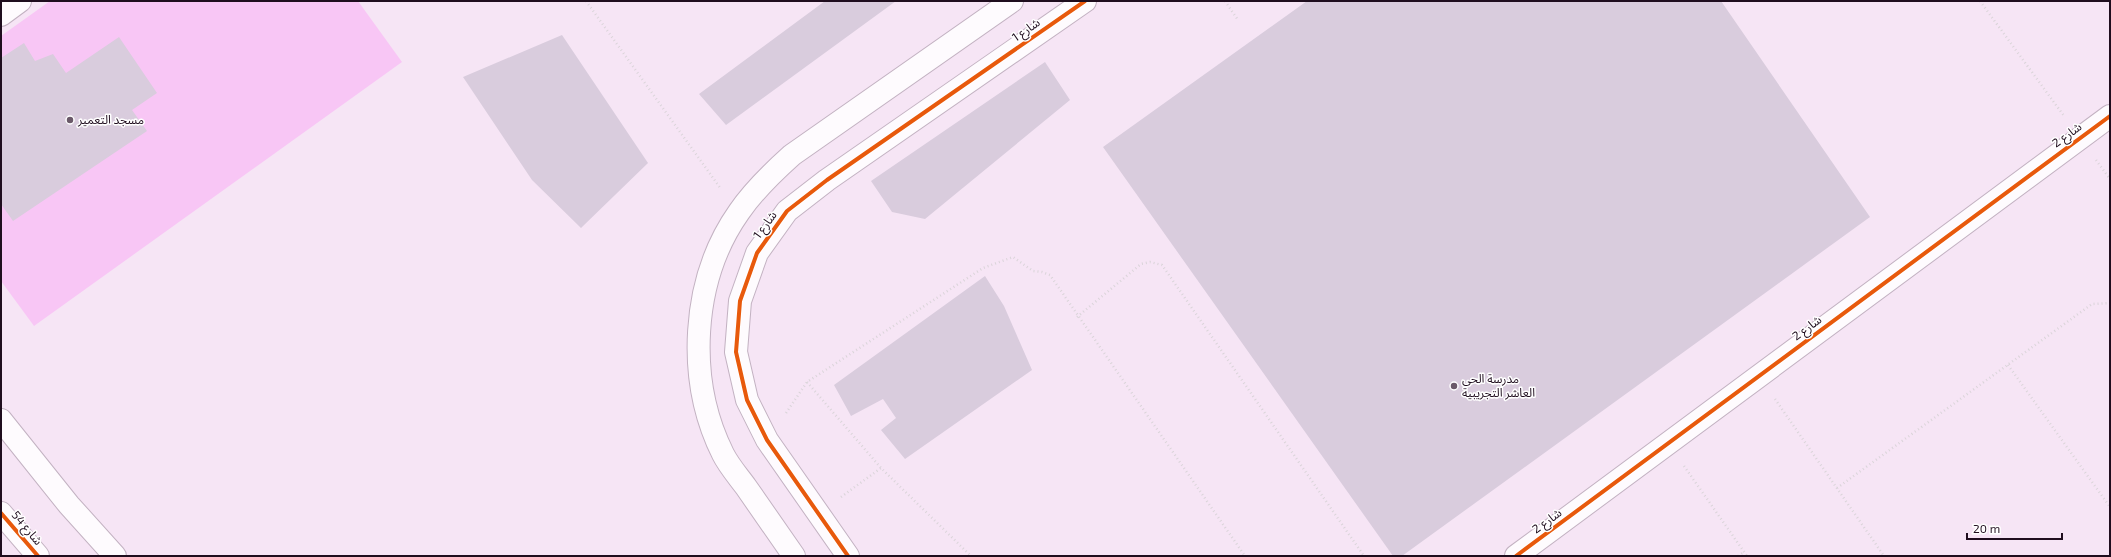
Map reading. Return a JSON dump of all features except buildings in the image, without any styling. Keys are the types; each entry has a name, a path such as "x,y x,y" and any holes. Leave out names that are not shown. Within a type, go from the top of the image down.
{"street":[{"path":"1,15 20,1"},
{"path":"794,556 724,455 709,417 700,376 698,333 705,291 718,251 738,213 763,182 792,155 1012,1"},
{"name":"شارع 1","path":"848,556 767,440 747,400 736,352 740,301 757,253 787,211 827,180 1085,1"},
{"name":"شارع 2","path":"1516,556 1760,377 2110,116"},
{"path":"1,420 69,505 115,556"},
{"name":"شارع 54","path":"1,513 38,556"}],"path":[{"path":"586,1 738,213"},
{"path":"1225,1 1238,20"},
{"path":"1980,1 2110,179"},
{"path":"767,440 807,382 983,268 1013,257 1033,271 1050,275 1077,317 1245,556"},
{"path":"1077,317 1141,264 1150,262 1162,265 1364,556"},
{"path":"1837,488 2092,304 2110,303"},
{"path":"2008,365 2110,507"},
{"path":"1760,377 1884,556"},
{"path":"807,382 881,468 971,556"},
{"path":"1668,444 1747,556"},
{"path":"819,514 881,468"},
{"path":"1738,556 1744,552"}],"shaded area":[{"path":"50,1 358,1 402,62 34,326 1,281 1,36"}],"cycle path":[{"path":"848,556 767,440 747,400 736,352 740,301 757,253 787,211 827,180 1085,1"},
{"path":"1516,556 2110,116"},
{"path":"1,513 38,556"}],"place":[{"name":"مسجد التعمير","path":"70,120"},
{"name":"مدرسة الحى العاشر التجريبية","path":"1454,386"}]}
